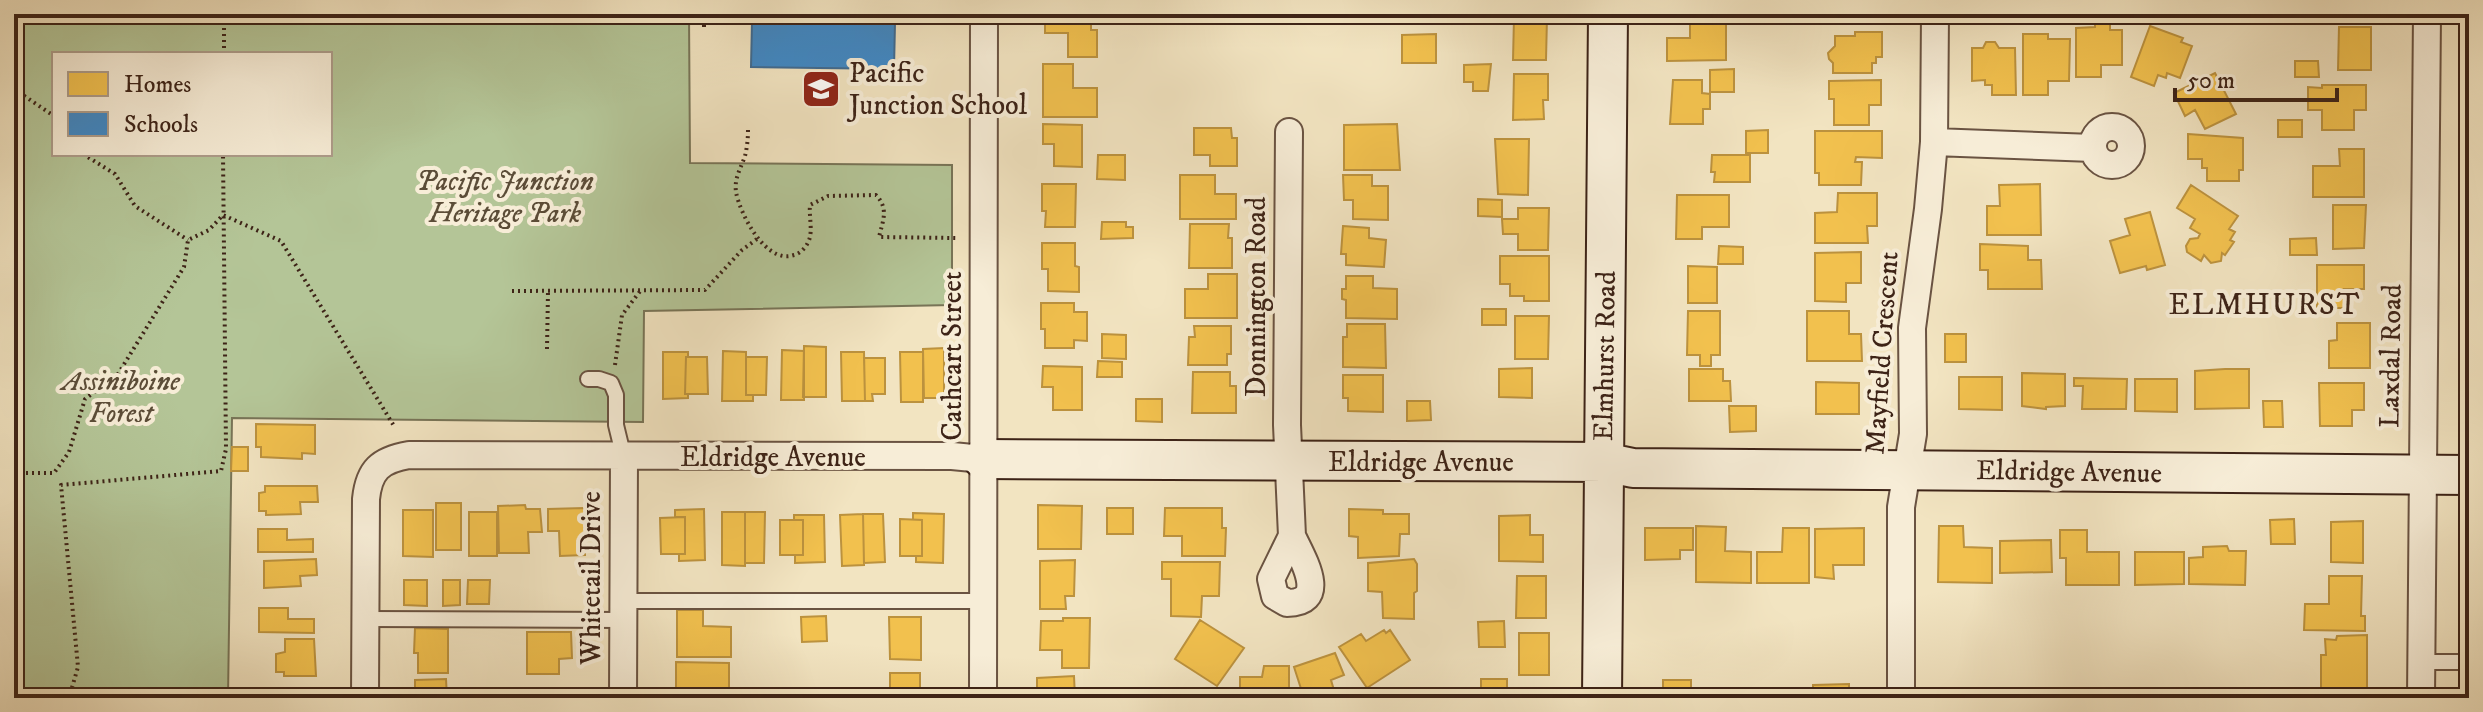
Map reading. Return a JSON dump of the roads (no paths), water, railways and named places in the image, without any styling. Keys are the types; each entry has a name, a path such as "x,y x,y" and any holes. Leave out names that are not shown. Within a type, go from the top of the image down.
{"street":[{"name":"Cathcart Street","path":"983,698 984,14"},
{"name":"Elmhurst Road","path":"1602,698 1608,14"},
{"name":"Mayfield Crescent","path":"1901,698 1901,507 1913,434 1912,328 1934,142 1935,14"},
{"name":"Laxdal Road","path":"2421,698 2427,14"},
{"name":"Donnington Road","path":"1289,132 1288,462 1292,536"},
{"path":"1934,142 2093,148"},
{"name":"Eldridge Avenue","path":"366,619 368,481 391,458 409,455 1604,462 1633,468 2469,475"},
{"name":"Whitetail Drive","path":"623,698 624,458"},
{"path":"365,698 366,619"}],"lane":[{"path":"588,379 611,383 616,395 616,425 624,458"},
{"path":"366,619 983,601"},
{"path":"2421,662 2469,662"}],"place":[{"name":"Pacific Junction School","path":"821,89"}],"district":[{"name":"ELMHURST","path":"2265,305"}],"park label":[{"name":"Pacific Junction Heritage Park","path":"505,197"},
{"name":"Assiniboine Forest","path":"121,397"}]}
